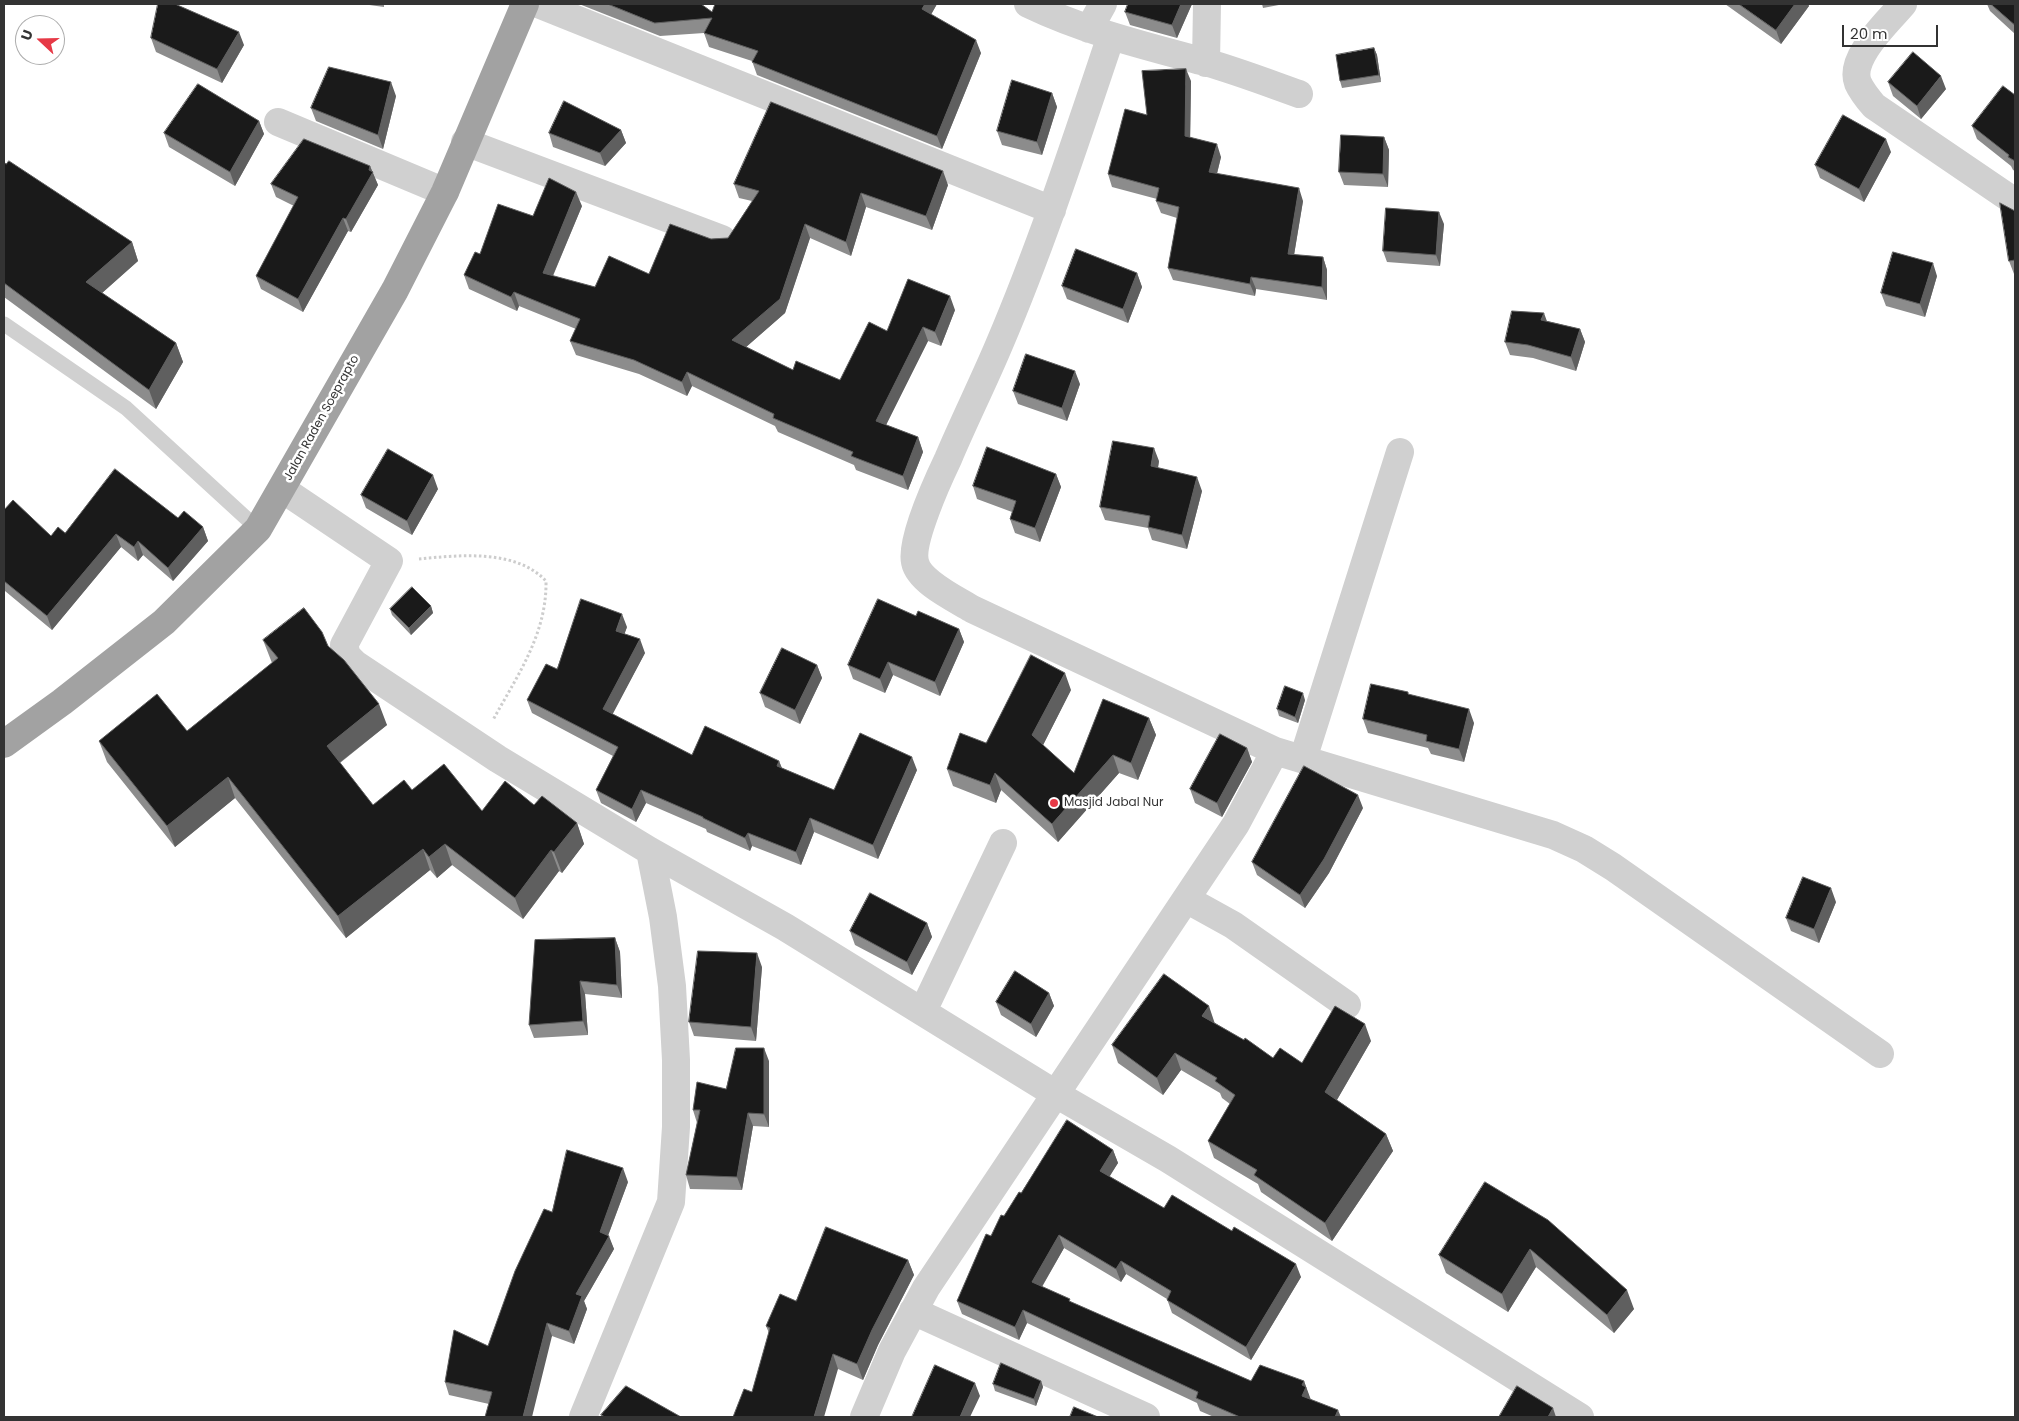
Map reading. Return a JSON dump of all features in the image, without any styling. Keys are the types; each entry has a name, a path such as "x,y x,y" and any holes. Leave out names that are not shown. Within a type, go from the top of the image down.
{"highway":[{"name":"Jalan Raden Soeprapto","path":"4,744 62,702 164,622 258,529 394,290 445,192 525,4"}],"street":[{"path":"538,4 1052,210"},
{"path":"1028,4 1056,18 1100,33 1206,63 1299,94"},
{"path":"1103,4 1100,33 1052,210 999,345 937,483 916,546 915,563 924,577 938,589 972,609 1275,751 1554,835 1584,849 1670,905 1880,1054"},
{"path":"1206,63 1207,4"},
{"path":"1903,4 1863,52 1856,72 1858,82 1864,94 1874,106 2015,202"},
{"path":"278,122 445,192"},
{"path":"465,142 722,239"},
{"path":"1304,759 1400,452"},
{"path":"282,489 389,561 344,645 347,656 355,664 479,746 650,851 785,927 923,1010 1054,1093 1168,1159 1580,1417"},
{"path":"864,1417 892,1351 926,1288 984,1203 1054,1093 1236,824 1275,751"},
{"path":"923,1010 1003,843"},
{"path":"583,1417 671,1202 676,1089 672,986 663,917 650,851"},
{"path":"1186,899 1233,925 1347,1005"},
{"path":"913,1311 1146,1417"}],"lane":[{"path":"4,324 126,408 258,529"}],"path":[{"path":"447,556 481,556 515,562 538,573 546,582 546,599 538,637 479,746"}],"building":[{"path":"158,4 175,4 239,32 217,69 151,38"},
{"path":"608,4 701,4 712,12 715,4 925,4 922,9 976,40 937,136 752,62 758,51 704,33 712,18 655,23"},
{"path":"1128,4 1181,4 1172,25 1125,12"},
{"path":"1739,4 1795,4 1776,30"},
{"path":"1991,4 2015,4 2015,25"},
{"path":"1374,48 1379,75 1340,81 1336,55"},
{"path":"1913,52 1941,76 1917,106 1888,82"},
{"path":"329,67 391,82 378,135 311,108"},
{"path":"1186,69 1185,136 1217,144 1209,172 1299,188 1288,254 1323,257 1322,287 1251,277 1250,284 1168,268 1179,207 1156,201 1159,188 1108,174 1125,109 1147,115 1142,71"},
{"path":"1012,80 1052,93 1037,142 997,131"},
{"path":"198,84 259,121 230,172 164,133"},
{"path":"2003,86 2015,95 2015,161 1972,126"},
{"path":"564,101 621,130 600,153 549,133"},
{"path":"771,102 943,171 926,216 861,193 846,242 805,224 780,299 732,340 793,370 796,361 840,380 869,322 887,331 908,279 950,296 935,332 923,327 876,421 918,437 903,476 851,456 853,452 773,418 774,414 687,372 682,382 634,360 570,341 580,319 514,292 511,297 464,275 475,252 480,254 498,204 533,216 549,178 576,192 543,273 595,287 609,256 649,274 670,224 711,239 728,238 759,191 734,184"},
{"path":"1843,115 1886,139 1859,189 1815,165"},
{"path":"1341,135 1384,137 1383,174 1339,172"},
{"path":"304,139 370,166 369,170 373,172 346,219 343,218 298,299 256,276 298,197 271,184"},
{"path":"9,161 132,242 86,282 176,343 149,390 4,283 4,162 6,164"},
{"path":"2000,203 2015,211 2015,260 2009,261"},
{"path":"1386,208 1439,212 1436,255 1383,251"},
{"path":"1076,249 1137,273 1123,309 1062,286"},
{"path":"1893,252 1933,263 1920,304 1881,293"},
{"path":"1512,311 1544,313 1541,320 1580,329 1571,357 1528,345 1505,342"},
{"path":"1026,354 1075,371 1062,408 1013,391"},
{"path":"1113,441 1154,448 1151,466 1197,477 1182,535 1148,527 1150,516 1100,507"},
{"path":"987,447 1056,474 1035,528 1010,519 1016,501 973,486"},
{"path":"388,449 433,475 407,521 361,495"},
{"path":"115,469 178,518 184,511 203,527 168,568 138,541 134,547 116,534 47,616 4,581 4,510 13,500 51,536 58,527 65,533"},
{"path":"412,587 431,606 409,628 390,609"},
{"path":"581,599 622,614 616,631 640,639 603,709 692,755 705,726 779,761 777,766 834,790 860,733 912,757 873,845 810,818 796,852 748,833 745,838 641,790 632,809 596,790 618,747 527,700 546,664 557,669"},
{"path":"878,599 916,616 918,611 959,629 935,682 888,662 880,679 848,665"},
{"path":"304,608 322,632 328,646 344,660 379,704 327,746 373,805 404,780 412,790 444,764 482,811 505,781 534,805 542,796 577,823 554,852 551,850 515,898 445,844 429,857 423,849 338,916 228,777 167,826 99,741 157,694 187,731 278,658 263,640"},
{"path":"782,648 817,665 795,710 760,693"},
{"path":"1031,655 1065,673 1032,735 1074,773 1103,699 1149,718 1131,763 1113,755 1052,824 995,773 990,785 947,769 960,733 986,743"},
{"path":"1371,684 1469,709 1459,749 1426,741 1427,735 1363,719"},
{"path":"1285,686 1303,693 1295,717 1277,709"},
{"path":"1220,734 1247,748 1217,803 1190,789"},
{"path":"1304,766 1358,795 1324,859 1300,895 1252,862"},
{"path":"1803,877 1831,888 1814,929 1786,918"},
{"path":"870,893 927,923 907,962 850,931"},
{"path":"615,938 617,985 580,981 583,1021 529,1025 535,940"},
{"path":"698,951 757,953 751,1027 689,1022"},
{"path":"1015,971 1049,993 1031,1024 996,1002"},
{"path":"1164,974 1209,1006 1202,1016 1244,1040 1245,1038 1273,1058 1280,1048 1302,1063 1335,1006 1365,1024 1325,1092 1386,1134 1325,1223 1254,1175 1257,1170 1208,1141 1235,1095 1215,1081 1217,1078 1175,1053 1157,1078 1112,1045"},
{"path":"736,1048 764,1048 764,1114 748,1113 737,1177 686,1175 700,1110 693,1110 697,1082 726,1089"},
{"path":"1067,1120 1113,1150 1100,1171 1164,1208 1172,1195 1232,1231 1234,1227 1296,1264 1246,1347 1167,1300 1171,1291 1121,1261 1116,1269 1059,1235 1032,1282 1070,1299 1069,1301 1251,1381 1260,1365 1304,1381 1302,1385 1306,1387 1302,1396 1338,1410 1335,1417 1240,1417 1196,1398 1198,1392 1023,1310 1015,1327 957,1301 986,1234 991,1236 1001,1215 1004,1216 1019,1192 1021,1193"},
{"path":"567,1150 623,1168 600,1232 609,1236 576,1294 582,1296 569,1331 547,1323 523,1417 485,1417 492,1392 445,1382 454,1330 488,1346 515,1271 544,1209 552,1212"},
{"path":"1485,1182 1548,1220 1627,1290 1607,1315 1530,1249 1502,1294 1439,1255"},
{"path":"826,1227 908,1260 872,1330 857,1364 833,1354 814,1417 733,1417 744,1389 752,1392 770,1328 766,1326 780,1294 796,1301"},
{"path":"1001,1363 1041,1381 1034,1399 993,1384"},
{"path":"935,1365 975,1383 960,1417 912,1417"},
{"path":"626,1386 681,1417 605,1417 601,1415"},
{"path":"1517,1386 1553,1408 1548,1417 1499,1417"},
{"path":"1074,1407 1098,1417 1070,1417"}],"place":[{"name":"Masjid Jabal Nur","path":"1054,803"}]}
